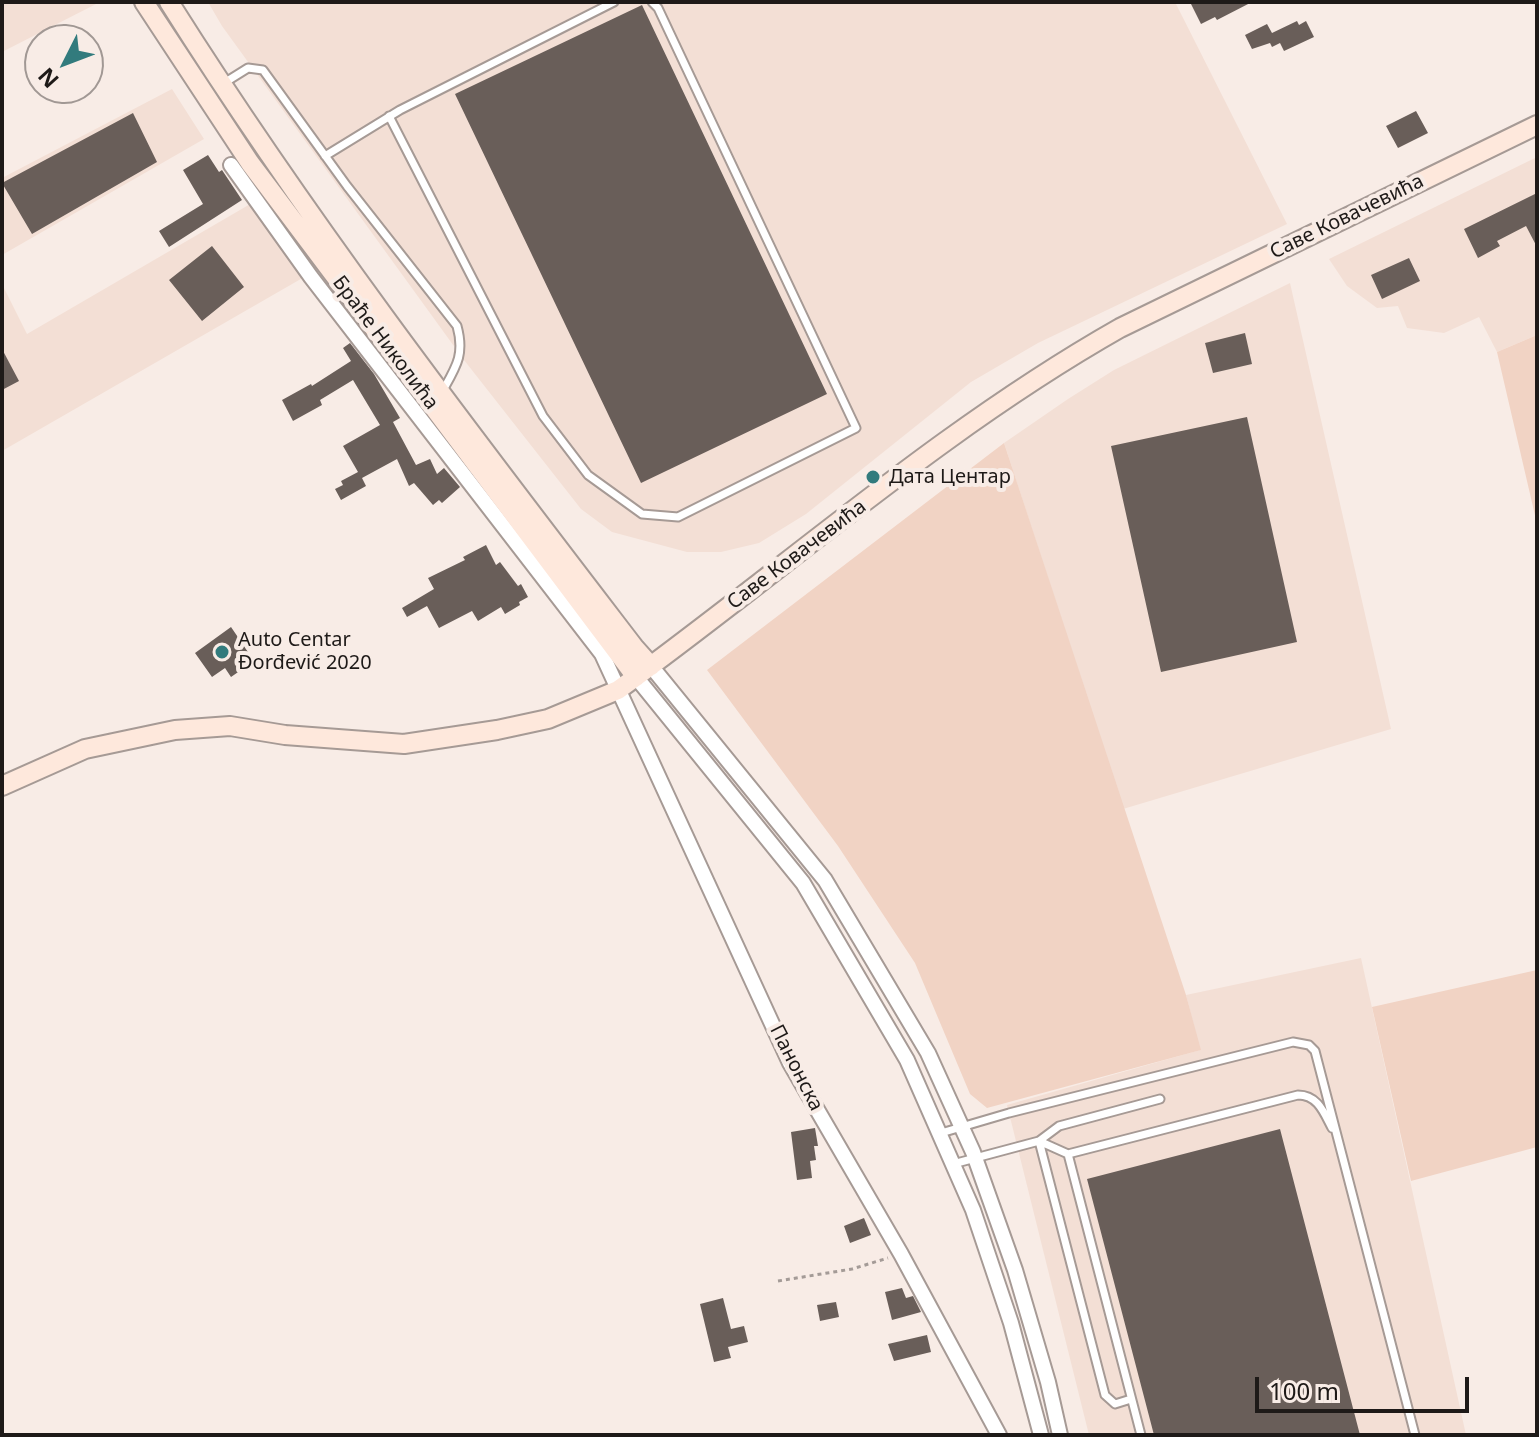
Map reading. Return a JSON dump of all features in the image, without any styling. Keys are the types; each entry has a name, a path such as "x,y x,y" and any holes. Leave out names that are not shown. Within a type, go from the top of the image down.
{"street":[{"name":"Браће Николића","path":"144,2 250,163 643,671"},
{"name":"Браће Николића","path":"169,2 221,85 441,394 634,647 643,671"},
{"name":"Саве Ковачевића","path":"2,786 85,749 175,730 230,726 285,735 404,744 483,733 548,719 618,690 941,444 1067,358 1120,328 1537,125"},
{"name":"Панонска","path":"231,165 357,337 602,654 790,1063 901,1254 999,1435"},
{"path":"643,671 825,880 928,1053 975,1158 1015,1270 1060,1435"},
{"path":"643,671 803,883 907,1060 973,1210 1011,1323 1041,1435"}],"lane":[{"path":"325,156 389,116 614,2"},
{"path":"389,116 543,416 588,475 642,514 678,517 856,428 658,8 652,2"},
{"path":"221,85 248,68 263,70 325,156 457,326 463,345 456,367 441,394"},
{"path":"940,1134 1024,1109 1301,1042 1315,1051 1415,1435"},
{"path":"1039,1141 1068,1154 1304,1094 1317,1102 1338,1139"},
{"path":"953,1164 1039,1141 1059,1126 1160,1099"},
{"path":"1039,1141 1105,1395 1115,1404 1131,1399"},
{"path":"1068,1154 1141,1435"}],"path":[{"path":"778,1281 852,1269 901,1254"}],"shaded area":[{"path":"2,2 100,2 57,24 24,24 24,41 2,52"},
{"path":"208,2 1175,2 1287,224 1038,343 971,382 806,514 759,543 721,552 687,552 612,532 581,509 464,360 222,26"},
{"path":"172,89 204,139 2,255 2,178"},
{"path":"1537,157 1537,335 1497,352 1479,317 1444,333 1407,328 1398,306 1377,308 1347,286 1329,259"},
{"path":"252,203 306,276 2,451 2,284 27,334"},
{"path":"1290,283 1391,729 1123,809 1004,443 1114,370"},
{"path":"1537,335 1537,524 1497,352"},
{"path":"1004,443 1186,995 1201,1050 987,1108 970,1094 915,963 838,846 707,670"},
{"path":"1361,958 1466,1435 1089,1435 1007,1105 1200,1050 1186,995"},
{"path":"1537,970 1537,1147 1411,1181 1372,1007"}],"building":[{"path":"1190,2 1252,2 1217,20 1215,17 1201,24"},
{"path":"642,5 827,394 641,483 455,94"},
{"path":"1297,21 1299,25 1306,21 1314,37 1284,51 1280,43 1252,49 1245,35 1267,24 1272,33"},
{"path":"1416,111 1428,133 1398,148 1386,126"},
{"path":"133,113 157,162 32,234 2,183"},
{"path":"208,155 242,200 169,247 159,231 203,204 183,170"},
{"path":"1537,193 1537,247 1526,226 1497,241 1500,246 1478,258 1464,229"},
{"path":"212,246 244,287 202,321 169,280"},
{"path":"1409,258 1420,281 1382,299 1371,275"},
{"path":"1245,333 1252,364 1213,373 1205,343"},
{"path":"350,343 374,374 400,418 393,422 416,465 430,459 437,474 444,468 460,487 442,503 439,500 433,505 414,483 409,486 397,459 362,478 366,486 341,500 335,489 343,485 341,481 358,472 343,446 380,425 353,380 320,400 322,405 293,421 282,400 312,386 351,361 343,348"},
{"path":"2,349 19,381 2,390"},
{"path":"1247,417 1297,642 1161,672 1111,446"},
{"path":"486,545 496,565 500,562 518,586 521,584 528,597 519,602 520,605 505,614 501,607 478,621 472,611 439,628 427,606 407,617 402,608 434,589 428,578 465,560 463,557"},
{"name":"Auto Centar Đorđević 2020","path":"231,627 248,652 238,659 244,668 231,677 225,668 212,677 195,653"},
{"path":"815,1128 818,1146 814,1146 816,1160 810,1161 812,1178 797,1180 791,1132"},
{"path":"1280,1129 1360,1435 1154,1435 1087,1179"},
{"path":"864,1218 871,1235 850,1243 844,1226"},
{"path":"902,1288 906,1298 913,1296 921,1312 892,1320 885,1292"},
{"path":"723,1298 731,1329 744,1326 748,1342 728,1347 731,1358 714,1362 700,1304"},
{"path":"836,1302 839,1317 820,1321 817,1305"},
{"path":"927,1335 931,1352 894,1361 888,1344"}],"place":[{"name":"Дата Центар","path":"873,477"},
{"name":"Auto Centar Đorđević 2020","path":"222,652"}]}
